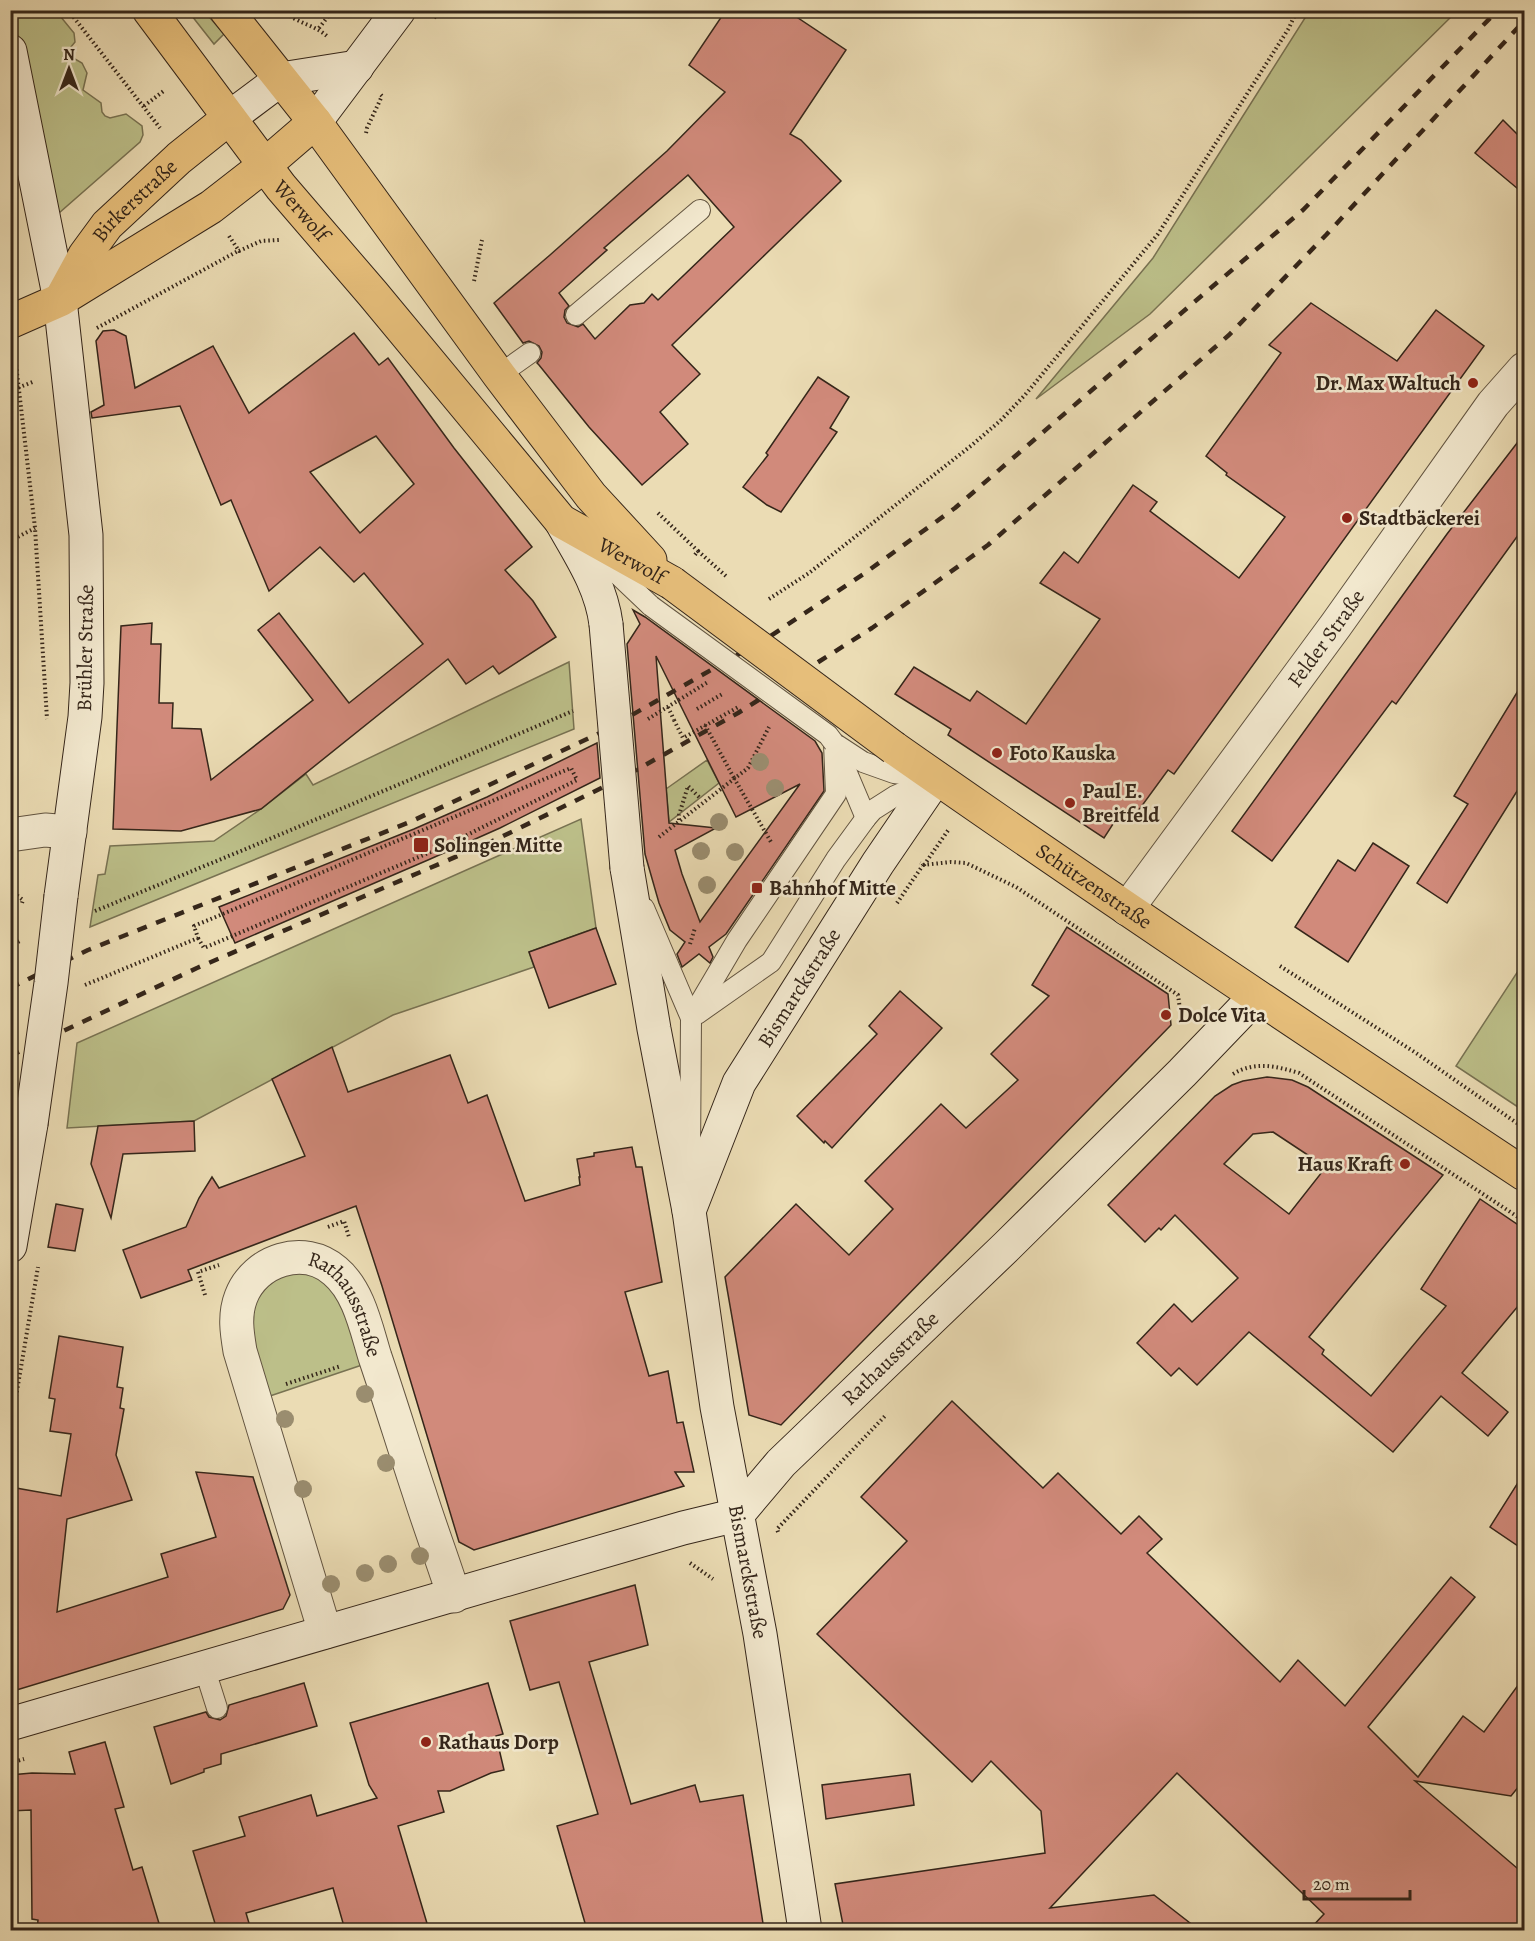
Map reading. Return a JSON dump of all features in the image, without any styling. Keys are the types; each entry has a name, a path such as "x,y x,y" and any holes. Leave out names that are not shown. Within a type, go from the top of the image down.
{"main road":[{"name":"Werwolf","path":"149,10 281,187 561,521 661,595"},
{"name":"Werwolf","path":"226,10 315,122 499,375 591,496 661,595"},
{"name":"Birkerstraße","path":"60,300 85,255 106,225 179,158 230,118"},
{"name":"Birkerstraße","path":"10,322 60,300 211,207 315,122"},
{"name":"Schützenstraße","path":"661,595 894,748 1127,909 1524,1174"}],"street":[{"path":"315,122 399,10"},
{"name":"Brühler Straße","path":"10,51 60,300 86,547 87,684 85,717 51,983 31,1124 10,1246"},
{"path":"230,118 281,79 357,67"},
{"name":"Felder Straße","path":"1127,909 1336,624 1493,404 1524,369"},
{"name":"Bismarckstraße","path":"561,521 601,595 606,624 627,868 654,1029 689,1211 717,1407 760,1635 806,1930"},
{"name":"Bismarckstraße","path":"689,1211 739,1083 892,841 936,778"},
{"path":"10,835 45,830 70,832"},
{"name":"Rathausstraße","path":"737,1515 780,1463 1006,1247 1182,1073 1256,996"},
{"name":"Rathausstraße","path":"325,1632 240,1352 237,1334 237,1311 241,1298 253,1278 264,1268 277,1261 295,1257 310,1258 323,1263 334,1270 352,1291 454,1596"},
{"path":"10,1724 683,1528 737,1515"}],"lane":[{"path":"576,315 700,210"},
{"path":"499,375 530,353"},
{"path":"591,496 606,624"},
{"path":"661,595 828,735 834,743 866,818"},
{"path":"834,743 863,762 894,773 936,778"},
{"path":"689,1211 691,1018 737,940 836,794 834,743"},
{"path":"691,1018 771,962 836,859 873,810 895,796 936,778"},
{"name":"Bismarckstraße","path":"627,868 691,1018"},
{"path":"204,1667 218,1708"}],"path":[{"path":"68,10 160,129 153,135"},
{"path":"769,600 809,573 972,445 1025,395 1158,234 1282,38 1297,10"},
{"path":"319,28 330,12"},
{"path":"211,207 238,251"},
{"path":"10,391 89,354 92,334 101,325 238,251 261,241 273,239 285,241"},
{"path":"473,287 482,240"},
{"path":"18,379 35,528 48,724"},
{"path":"10,541 35,528"},
{"path":"642,723 713,679"},
{"path":"697,709 728,691"},
{"path":"668,707 683,738 743,704"},
{"path":"92,912 573,711"},
{"path":"705,725 773,845"},
{"path":"656,840 748,768 769,727"},
{"path":"571,768 577,780 447,845 241,933 204,948 198,938 194,926 571,768"},
{"path":"679,821 688,786 700,798"},
{"path":"892,841 923,865 966,863 1016,887 1150,975 1178,994 1182,1025 1175,1032"},
{"path":"897,904 923,865"},
{"path":"10,890 23,900 21,909"},
{"path":"84,986 198,938"},
{"path":"10,946 21,941"},
{"path":"1275,963 1416,1053 1524,1128"},
{"path":"1232,1074 1242,1068 1256,1065 1274,1065 1299,1073 1524,1221"},
{"path":"322,1229 344,1221 351,1243"},
{"path":"208,1306 198,1272 220,1264"},
{"path":"10,1432 38,1266"},
{"path":"254,1394 375,1355"},
{"path":"778,1539 777,1529 890,1411"},
{"path":"679,1566 691,1563 713,1578 715,1589"},
{"path":"10,1763 32,1757"}],"green space":[{"path":"1310,10 1457,11 1150,314 1036,399 1153,258"},
{"path":"13,11 56,11 74,33 75,42 68,55 82,63 87,73 83,90 101,103 105,116 110,118 126,114 142,126 143,135 140,142 59,213 50,210"},
{"path":"188,11 204,11 224,34 214,44"},
{"path":"569,662 574,729 90,927 98,875 105,874 110,846 214,841 261,809 306,774 313,785"},
{"path":"707,760 719,783 669,822 666,789"},
{"path":"581,819 596,928 529,952 534,967 393,1015 194,1121 67,1128 77,1043"},
{"path":"1518,971 1524,976 1524,1111 1456,1066"},
{"path":"282,1269 330,1279 365,1364 267,1397 245,1313"}],"building":[{"path":"726,10 786,10 846,50 790,134 801,140 841,181 672,345 700,374 660,412 688,444 642,485 589,427 537,363 542,352 539,346 529,341 523,343 494,303 667,151 725,92 689,65","holes":["688,175 734,227 658,300 652,294 644,303 630,305 595,339 583,324 578,327 567,323 564,317 565,310 569,306 559,293 607,250 604,248"]},
{"path":"1503,120 1524,141 1524,194 1475,153"},
{"path":"1311,303 1397,361 1436,310 1484,346 1174,774 1168,770 1133,818 1122,810 1104,838 948,735 951,729 895,694 914,667 970,701 977,691 1026,724 1100,619 1040,583 1064,552 1078,563 1133,485 1157,502 1150,511 1239,578 1285,517 1226,475 1227,473 1206,456 1281,353 1269,345"},
{"path":"114,330 126,336 135,388 213,346 249,413 354,333 379,365 388,358 454,448 532,547 505,570 533,601 556,637 499,674 493,666 466,684 448,659 261,809 181,831 113,829 121,626 152,623 151,644 161,644 159,703 173,703 172,728 201,729 211,780 313,700 258,630 279,613 349,703 423,644 364,573 354,582 320,547 269,591 231,500 221,505 180,406 92,418 91,412 104,405 96,341 103,331","holes":["376,436 414,484 360,533 310,472"]},
{"path":"818,377 849,397 830,428 837,432 781,512 767,505 743,487 768,455 766,453"},
{"path":"1524,434 1524,527 1396,704 1392,701 1272,861 1232,831 1447,534"},
{"path":"633,610 815,741 822,753 824,791 726,934 709,947 713,957 710,963 699,954 682,967 677,954 685,942 670,930 659,903 645,854 627,644 640,624","holes":["656,656 736,817 800,784 700,922 675,850 716,828 669,823"]},
{"path":"1524,681 1524,780 1447,903 1417,883 1468,804 1454,796"},
{"path":"597,743 600,778 500,828 235,943 219,907 414,829 487,797"},
{"path":"1373,843 1409,866 1348,962 1295,927 1338,860 1355,871"},
{"path":"1067,927 1168,994 1171,1025 781,1425 749,1415 725,1277 796,1204 849,1255 893,1209 865,1181 941,1104 966,1128 1018,1080 991,1054 1049,996 1032,985"},
{"path":"596,928 616,984 549,1008 529,952"},
{"path":"900,991 942,1028 832,1148 797,1116 877,1034 869,1026"},
{"path":"332,1047 348,1092 450,1055 468,1103 487,1095 525,1201 580,1185 577,1159 594,1156 594,1153 632,1147 636,1167 642,1167 662,1282 625,1292 649,1376 668,1371 677,1423 683,1422 694,1472 675,1472 684,1486 474,1550 459,1542 356,1206 188,1270 192,1280 141,1298 123,1250 186,1227 199,1198 212,1177 219,1188 305,1156 272,1079"},
{"path":"1267,1077 1292,1080 1308,1087 1443,1175 1309,1337 1324,1350 1322,1354 1371,1396 1446,1306 1421,1289 1480,1199 1524,1229 1524,1299 1462,1373 1508,1412 1488,1436 1441,1396 1393,1452 1249,1332 1197,1385 1179,1368 1171,1376 1137,1343 1174,1304 1192,1322 1238,1278 1175,1215 1145,1242 1108,1205 1215,1096 1243,1081","holes":["1273,1132 1326,1167 1289,1214 1224,1164 1253,1134"]},
{"path":"194,1121 195,1151 123,1154 111,1218 91,1164 98,1126"},
{"path":"56,1204 83,1209 75,1251 48,1247"},
{"path":"59,1336 123,1347 117,1387 123,1388 120,1408 124,1409 116,1455 132,1500 67,1519 57,1612 168,1577 161,1554 216,1537 196,1472 253,1477 290,1595 283,1609 10,1692 10,1487 61,1496 71,1434 50,1431 55,1399 49,1398"},
{"path":"952,1401 1043,1488 1058,1473 1121,1534 1139,1516 1162,1539 1147,1553 1280,1682 1298,1660 1345,1706 1451,1577 1475,1597 1368,1727 1418,1777 1463,1716 1484,1732 1524,1677 1524,1780 1511,1796 1415,1781 1524,1874 1524,1930 1309,1930 1324,1914 1177,1773 1050,1908 1154,1895 1199,1930 967,1930 966,1924 917,1930 844,1930 835,1884 1045,1853 1041,1811 991,1761 972,1782 817,1634 907,1541 861,1497"},
{"path":"1524,1473 1524,1550 1490,1527"},
{"path":"635,1585 648,1645 589,1662 631,1804 695,1785 700,1802 743,1795 764,1930 587,1930 557,1826 598,1814 559,1682 530,1690 510,1621"},
{"path":"304,1683 317,1726 221,1754 221,1764 171,1784 154,1727 206,1712 209,1717 220,1720 226,1716 229,1705"},
{"path":"488,1683 503,1734 496,1736 504,1770 491,1773 450,1791 438,1791 444,1812 398,1826 429,1930 345,1930 333,1888 246,1913 251,1930 217,1930 193,1851 245,1836 239,1817 311,1795 317,1816 377,1798 369,1785 350,1723"},
{"path":"105,1742 124,1807 115,1809 133,1870 142,1867 161,1930 37,1930 38,1920 32,1919 31,1810 10,1811 10,1775 75,1774 69,1752"},
{"path":"910,1774 914,1805 826,1819 822,1785"}],"railway":[{"path":"10,988 88,950 410,822 602,732 769,637 865,573 955,508 1303,210 1498,10"},
{"path":"10,1056 197,968 495,840 622,778 738,713 872,628 988,545 1229,335 1326,235 1524,21"}],"place":[{"name":"Dr. Max Waltuch","path":"1473,383"},
{"name":"Stadtbäckerei","path":"1347,518"},
{"name":"Foto Kauska","path":"997,753"},
{"name":"Paul E. Breitfeld","path":"1070,803"},
{"name":"Solingen Mitte","path":"421,845"},
{"name":"Bahnhof Mitte","path":"757,888"},
{"name":"Dolce Vita","path":"1166,1015"},
{"name":"Haus Kraft","path":"1405,1164"},
{"name":"Rathaus Dorp","path":"426,1742"}]}
